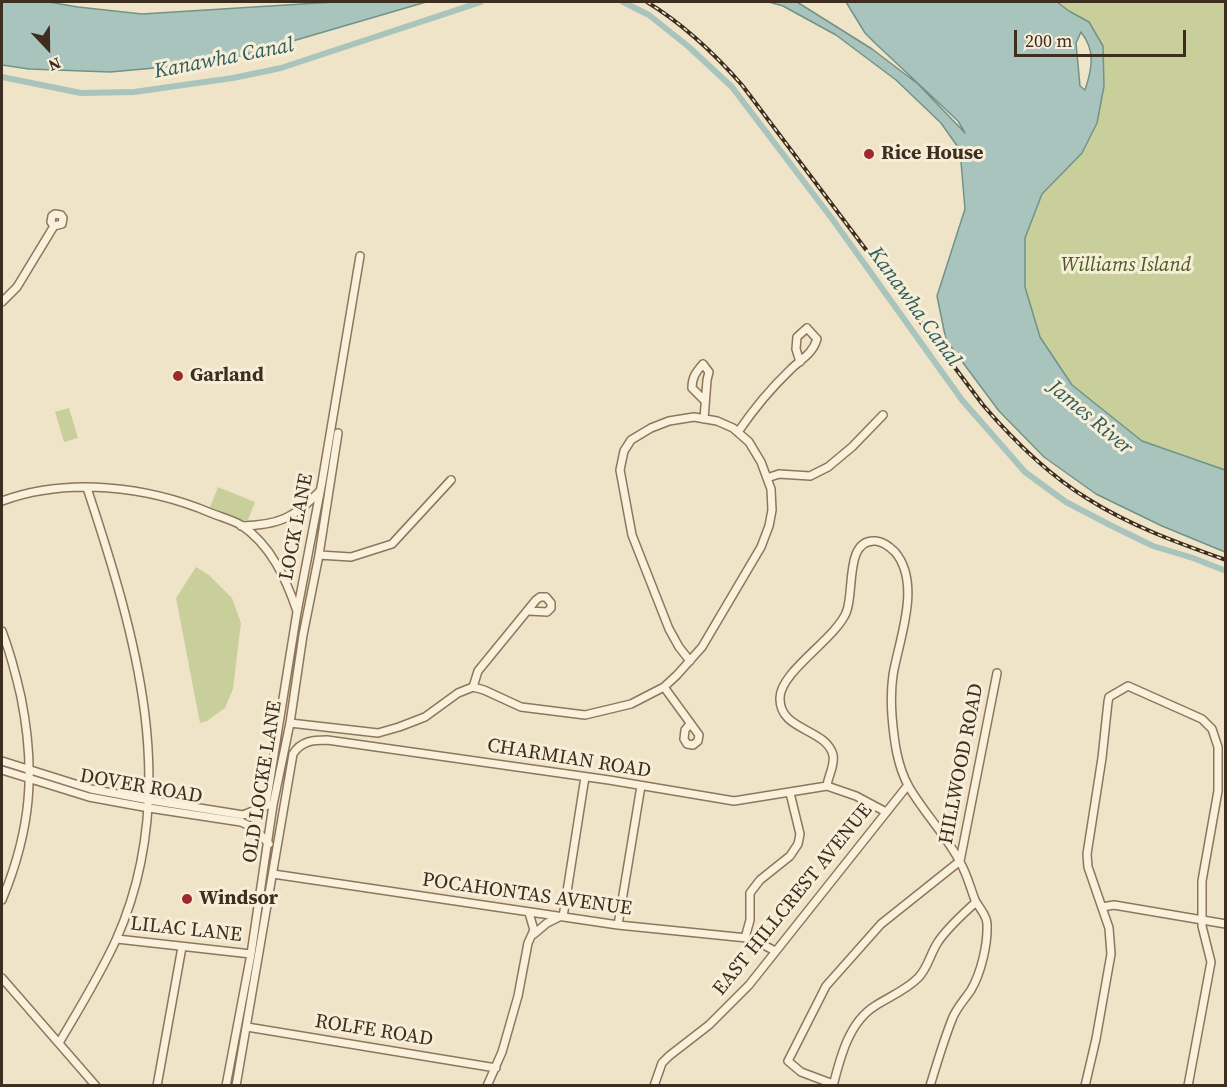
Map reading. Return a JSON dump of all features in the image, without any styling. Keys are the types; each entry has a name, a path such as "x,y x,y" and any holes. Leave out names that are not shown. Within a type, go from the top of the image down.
{"street":[{"path":"2,302 17,287 54,226"},
{"name":"LOCK LANE","path":"270,805 299,635 297,612 360,256"},
{"path":"738,432 762,399 792,367 800,362 814,350 817,339 807,328 797,337 796,349 800,362"},
{"path":"704,418 705,401 706,380 709,372 703,364 696,372 692,388 705,401"},
{"path":"767,478 786,474 810,476 828,467 852,447 883,415"},
{"path":"290,723 378,733 425,717 458,693 474,687 521,707 585,715 631,704 664,687 690,661 702,647 761,547 772,510 771,489 761,462 749,442 733,428 717,421 694,417 669,421 631,440 624,452 620,470 632,536 669,629 690,661"},
{"name":"OLD LOCKE LANE","path":"226,1086 251,954 268,844 270,805 290,723 299,635 319,555 338,433"},
{"path":"319,555 351,556 392,544 451,480"},
{"path":"59,1043 117,939 138,874 149,804 149,749 142,693 115,576 87,488"},
{"path":"2,499 58,489 126,489 194,506 241,526 266,549 286,581 297,612"},
{"path":"241,526 259,526 280,521 304,508 320,491"},
{"path":"827,786 834,759 831,749 784,714 780,704 781,689 792,674 834,631 845,615 850,598 855,554 864,543 873,541 885,544 896,553 902,560 907,580 906,609 894,673 891,705 897,752 908,785 960,861 987,924 976,980 958,1006 930,1086"},
{"path":"474,687 478,671 529,611"},
{"path":"2,631 21,698 27,729 30,770 24,831 14,870 2,900"},
{"name":"HILLWOOD ROAD","path":"960,861 997,673"},
{"path":"1085,1086 1111,954 1109,928 1088,867 1088,842 1102,758 1109,697 1128,686 1202,719 1216,737 1218,791 1202,881 1202,927 1211,962 1188,1086"},
{"path":"664,687 690,724"},
{"name":"CHARMIAN ROAD","path":"273,874 293,754 297,747 306,742 327,740 734,801 827,786 856,796 886,812"},
{"name":"DOVER ROAD","path":"2,761 91,789 149,804 246,823 254,828 268,844"},
{"name":"DOVER ROAD","path":"2,770 89,797 243,815 270,805"},
{"path":"532,935 547,923 561,917 585,777"},
{"name":"EAST HILLCREST AVENUE","path":"654,1086 657,1072 669,1056 728,1008 908,785"},
{"path":"618,925 641,786"},
{"path":"745,938 750,920 750,893 760,880 790,856 798,844 800,834 789,793"},
{"path":"960,861 880,924 826,986 788,1061 801,1072 833,1085 851,1033 862,1018 872,1008 912,984 919,977 938,942 976,902"},
{"path":"236,1086 273,874"},
{"name":"POCAHONTAS AVENUE","path":"273,874 529,913 745,938 775,951"},
{"path":"1102,907 1114,905 1226,924"},
{"path":"487,1086 496,1068 511,1023 528,942 534,925 529,913"},
{"name":"LILAC LANE","path":"117,939 251,954"},
{"path":"157,1086 182,946"},
{"path":"2,978 96,1086"},
{"name":"ROLFE ROAD","path":"247,1027 496,1068"}],"green space":[{"name":"Williams Island","path":"1057,2 1225,2 1225,470 1142,441 1071,385 1040,337 1025,287 1025,238 1042,194 1082,153 1097,123 1104,86 1089,22"},
{"path":"69,408 78,438 64,442 55,412"},
{"path":"218,487 255,502 248,520 239,520 210,507"},
{"path":"196,567 209,575 232,598 241,623 233,689 225,708 207,721 200,723 176,598"}],"water":[{"path":"2,2 49,2 142,14 334,2 426,2 221,62 110,72 29,69 2,65"},
{"name":"James River","path":"769,2 797,2 872,49 918,84 965,133 958,121 865,33 846,2 1057,2 1089,22 1103,46 1104,86 1097,123 1082,153 1042,194 1025,238 1025,287 1040,337 1072,385 1142,441 1225,470 1225,552 1162,526 1096,494 1044,457 999,411 946,340 937,296 965,209 960,150 941,123 896,80 836,35 783,6","holes":["1081,32 1086,39 1091,60 1085,90 1080,86 1076,43"]}],"waterway":[{"name":"Kanawha Canal","path":"2,77 81,93 134,92 233,78 281,68 481,2"},
{"name":"Kanawha Canal","path":"623,2 649,15 689,47 732,87 833,220 962,400 1025,472 1066,502 1110,525 1153,546 1226,571"}],"railway":[{"path":"647,2 697,40 742,85 983,405 1019,444 1059,479 1104,509 1155,533 1226,560"}],"place":[{"name":"Rice House","path":"869,154"},
{"name":"Garland","path":"178,376"},
{"name":"Windsor","path":"187,899"}]}
